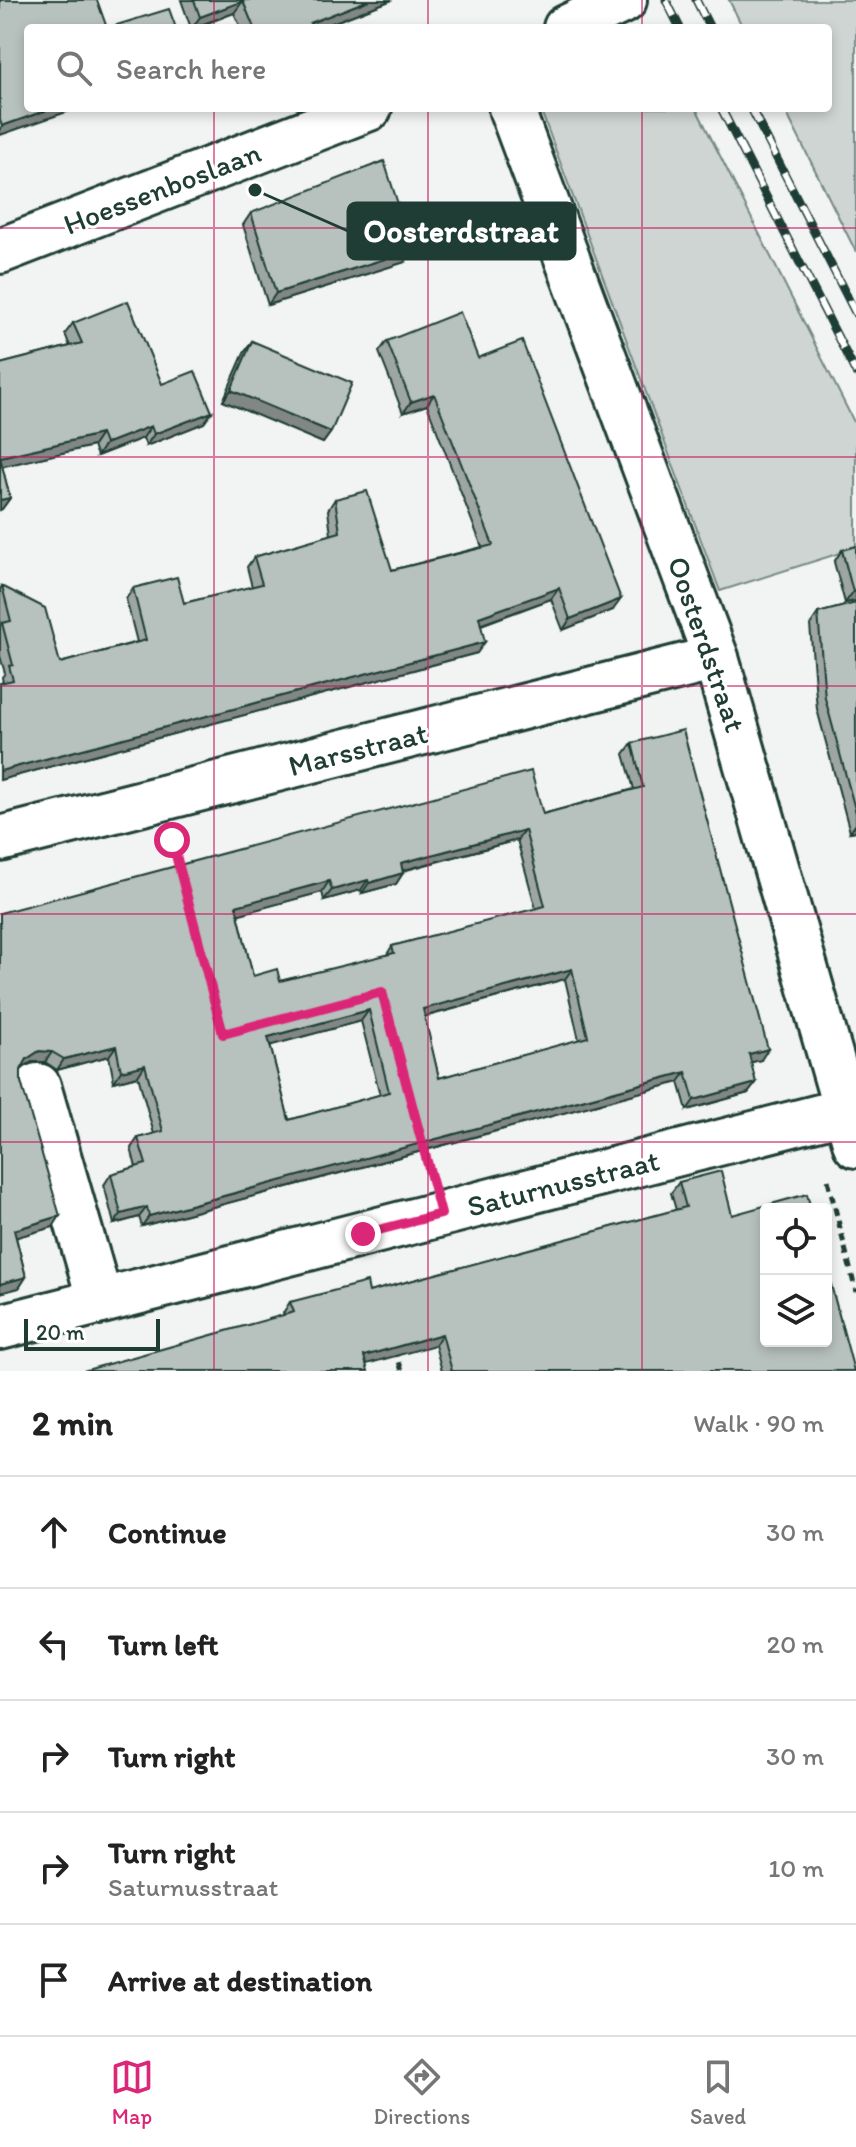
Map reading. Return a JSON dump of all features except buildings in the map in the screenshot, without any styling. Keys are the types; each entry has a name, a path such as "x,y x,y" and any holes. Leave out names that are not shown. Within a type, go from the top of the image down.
{"street":[{"path":"574,24 624,0"},
{"name":"Hoessenboslaan","path":"0,251 359,112"},
{"name":"Oosterdstraat","path":"512,112 716,658 852,1127"},
{"name":"Marsstraat","path":"0,839 716,658"},
{"path":"38,1086 100,1301"},
{"name":"Saturnusstraat","path":"0,1327 441,1214 852,1127"}],"path":[{"path":"161,798 183,885"},
{"path":"421,1140 441,1214"},
{"path":"393,1341 402,1371"}],"shaded area":[{"path":"729,0 856,0 856,252 786,112 832,112 832,24 741,24"},
{"path":"541,112 698,112 856,426 856,548 720,591"}],"railway":[{"path":"666,0 678,24"},
{"path":"696,0 708,24"},
{"path":"723,112 856,373"},
{"path":"753,112 856,314"}],"place":[{"name":"Oosterdstraat","path":"255,190"}],"route":[{"path":"172,840 223,1034 382,992 441,1214 363,1234"}]}
